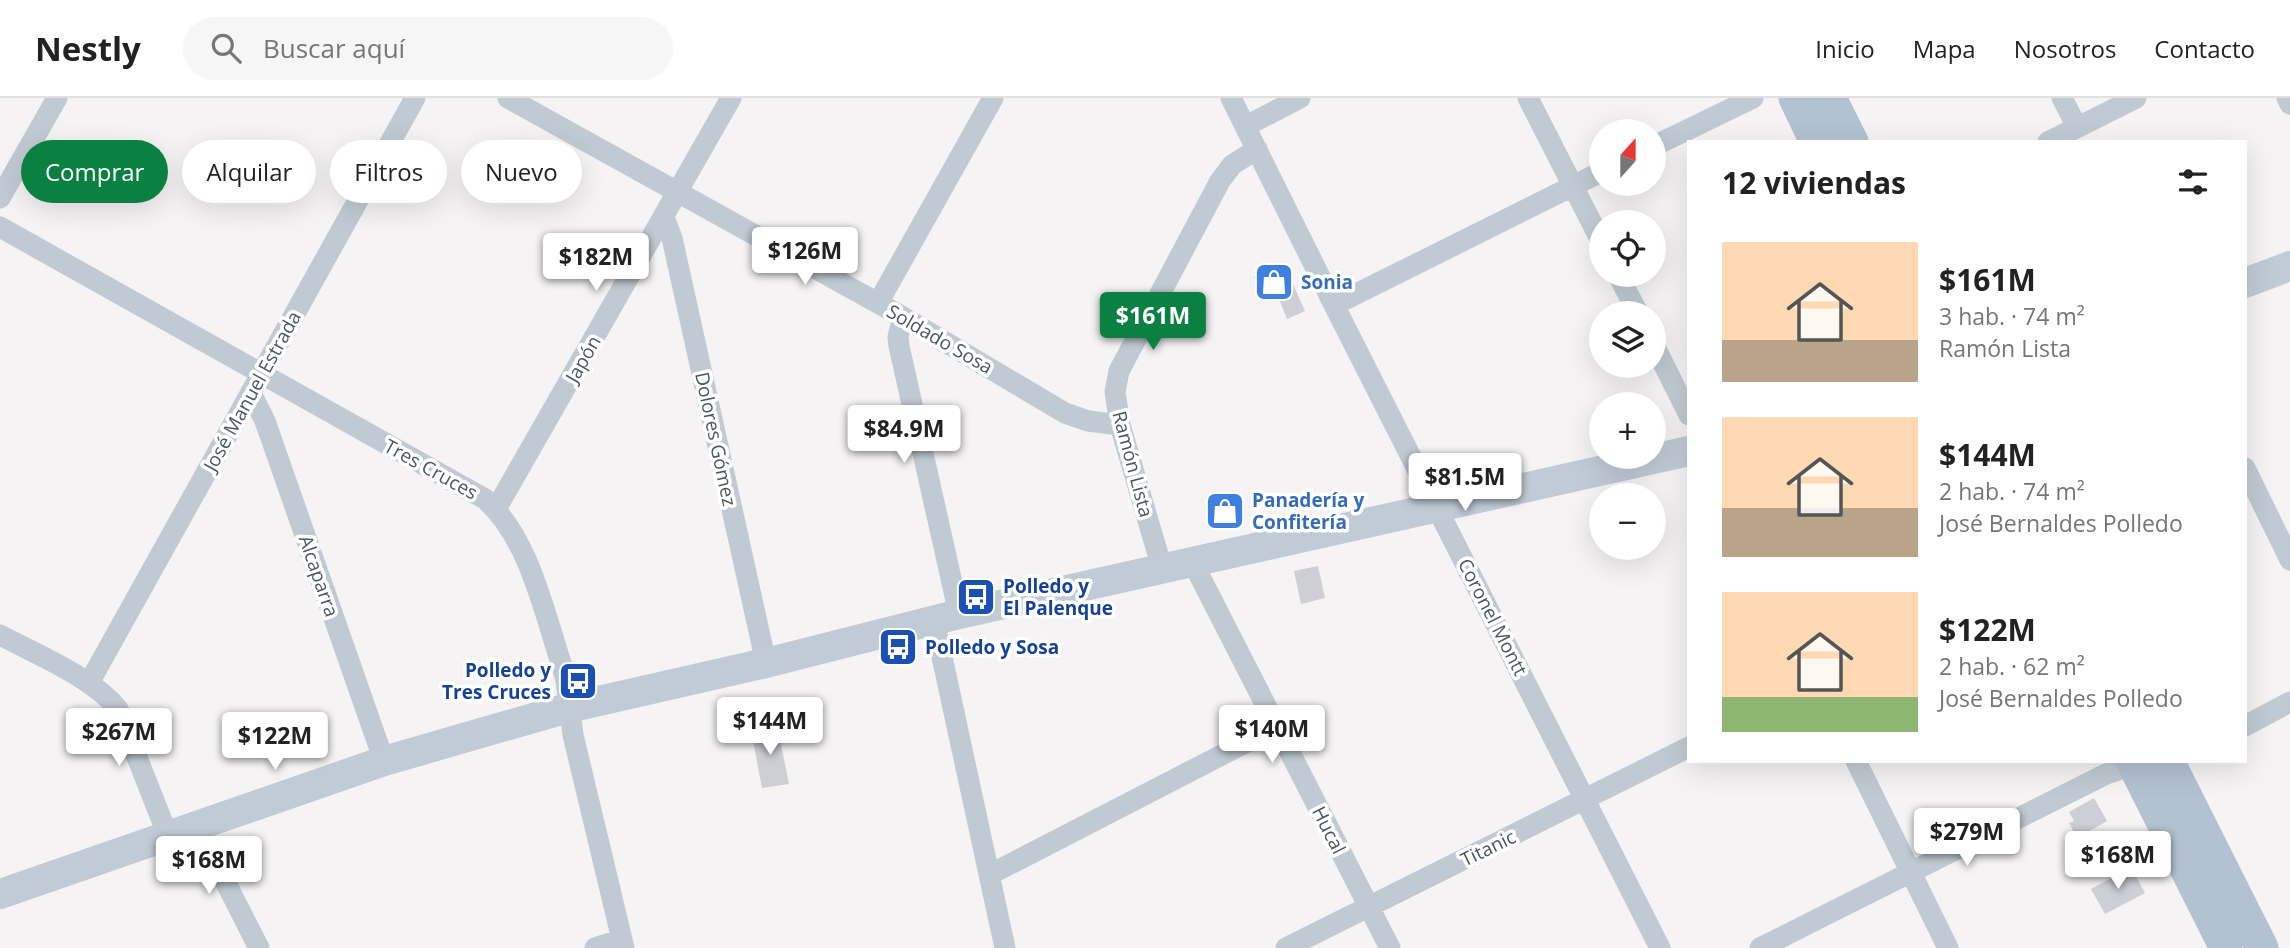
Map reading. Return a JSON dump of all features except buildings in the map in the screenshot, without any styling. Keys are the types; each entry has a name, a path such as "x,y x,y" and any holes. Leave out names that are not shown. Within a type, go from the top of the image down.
{"main road":[{"path":"1795,98 1815,140"},
{"path":"1830,98 1851,140"},
{"path":"2247,282 2290,266"},
{"path":"0,894 383,761 568,708 766,663 946,617 1687,450"},
{"path":"2133,763 2226,948"},
{"path":"2172,763 2262,948"}],"street":[{"path":"0,198 57,98"},
{"name":"José Manuel Estrada","path":"89,684 415,98"},
{"name":"Soldado Sosa","path":"508,98 903,317 1065,413 1088,421 1119,425"},
{"name":"Japón","path":"496,509 732,98"},
{"path":"878,303 993,98"},
{"name":"Coronel Montt","path":"1231,98 1660,948"},
{"path":"1245,126 1300,98"},
{"path":"1528,98 1589,217"},
{"path":"1666,140 1753,98"},
{"path":"2062,98 2077,127"},
{"path":"2052,140 2136,98"},
{"path":"2287,98 2290,104"},
{"name":"Ramón Lista","path":"1162,568 1119,425 1115,393 1119,372 1220,181 1232,166 1257,149"},
{"path":"1334,306 1589,178"},
{"name":"Dolores Gómez","path":"664,217 672,238 766,663"},
{"name":"Tres Cruces","path":"0,227 485,499 496,509 525,557 562,666 573,735 623,944"},
{"path":"903,317 898,337 899,346 989,875 1005,948"},
{"path":"1666,369 1687,411"},
{"name":"Alcaparra","path":"251,393 265,421 383,761"},
{"path":"2247,472 2290,560"},
{"name":"Hucal","path":"1192,561 1391,948"},
{"path":"0,635 108,696 118,709 168,836"},
{"path":"2247,725 2290,702"},
{"path":"989,875 1276,727"},
{"name":"Titanic","path":"1286,948 1687,748"},
{"path":"1857,763 1948,948"},
{"path":"1760,948 2106,774 2133,763"},
{"path":"197,826 259,948"},
{"path":"594,948 623,944"}],"place":[{"name":"Sonia","path":"1274,282"},
{"name":"Panadería y Confitería","path":"1225,511"},
{"name":"Polledo y El Palenque","path":"976,597"},
{"name":"Polledo y Sosa","path":"898,647"},
{"name":"Polledo y Tres Cruces","path":"578,681"}]}
